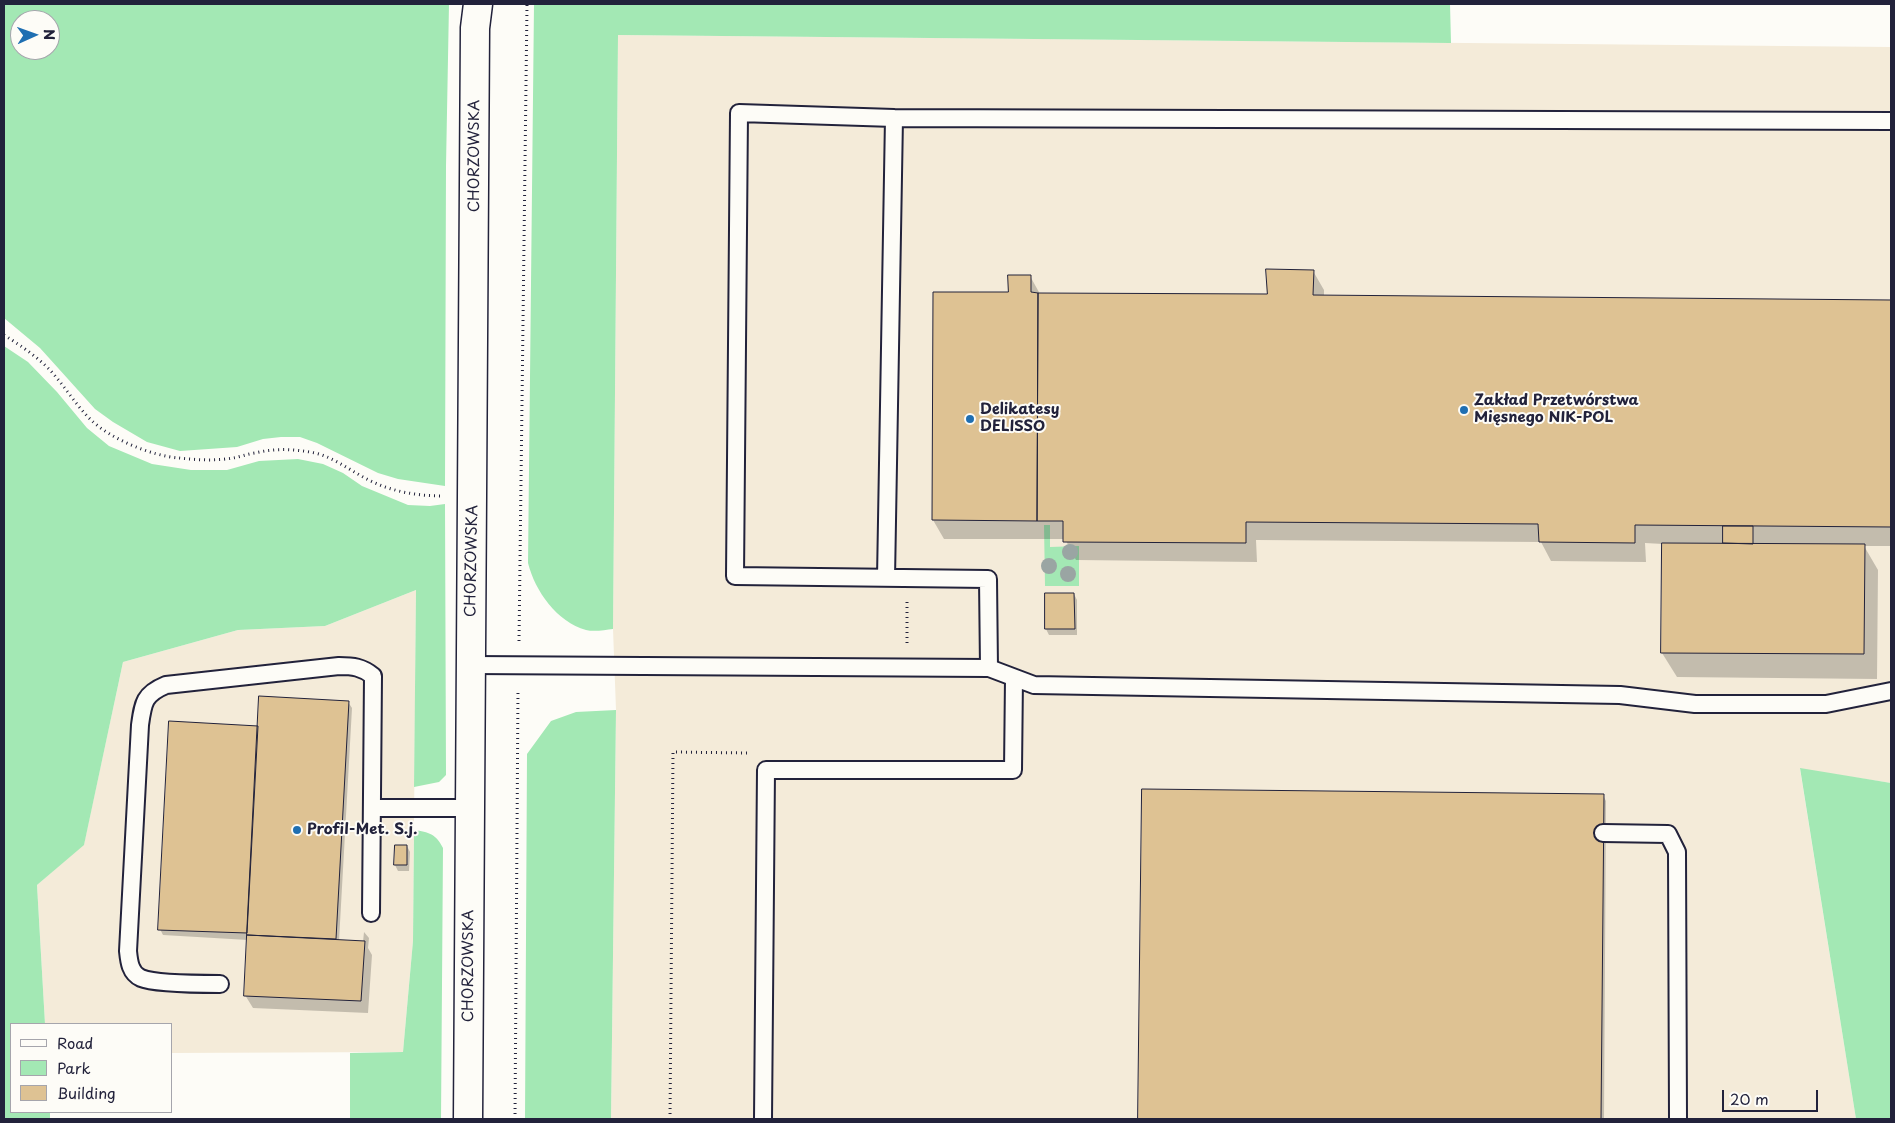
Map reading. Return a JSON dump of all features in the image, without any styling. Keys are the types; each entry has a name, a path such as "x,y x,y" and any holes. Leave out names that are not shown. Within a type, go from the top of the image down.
{"street":[{"name":"CHORZOWSKA","path":"468,1119 475,38 478,4"}],"lane":[{"path":"989,668 988,580 735,576 739,113 894,118 1891,121"},
{"path":"886,578 894,118"},
{"path":"471,665 989,668 1034,685 1620,695 1695,704 1826,704 1891,692"},
{"path":"220,984 154,981 140,978 130,967 128,951 140,725 143,705 152,691 166,685 339,666 365,669 373,676 371,913"},
{"path":"763,1119 766,770 1013,770 1014,678"},
{"path":"372,808 470,808"},
{"path":"1603,833 1668,834 1677,852 1678,1119"}],"path":[{"path":"515,1119 518,665 527,4"},
{"path":"4,335 28,351 48,369 91,420 131,446 157,455 178,458 233,458 264,451 296,449 320,454 348,467 372,482 404,492 436,496 473,495"},
{"path":"907,578 907,648"}],"shaded area":[{"name":"Zakład Przetwórstwa Mięsnego NIK-POL","path":"618,35 1891,47 1891,783 1800,769 1856,1119 611,1119 616,710 613,629"},
{"path":"416,590 413,941 403,1052 172,1053 172,1023 45,1023 37,885 84,844 123,662 238,630 325,626"}],"green space":[{"path":"4,4 449,4 446,166 445,486 398,479 378,473 317,443 300,437 263,439 237,447 180,451 147,442 95,409 40,348 4,318"},
{"path":"534,4 1450,4 1451,43 618,35 613,629 592,631 575,626 557,613 536,584 528,563"},
{"path":"4,346 28,362 57,392 87,428 109,446 152,464 191,470 227,470 259,461 298,459 323,464 343,473 362,486 408,505 430,506 445,504 446,775 439,782 414,787 416,590 325,626 238,630 123,662 84,845 37,885 45,1023 10,1023 10,1113 50,1113 50,1119 4,1119"},
{"path":"1044,525 1050,525 1050,547 1079,546 1079,586 1045,586"},
{"path":"616,710 611,1119 525,1119 527,754 551,721 576,712"},
{"path":"1800,768 1891,783 1891,1119 1856,1119"},
{"path":"414,830 432,834 443,848 441,1119 350,1119 350,1053 403,1052 413,941"}],"building":[{"name":"Zakład Przetwórstwa Mięsnego NIK-POL","path":"1266,269 1314,270 1313,295 1891,300 1891,527 1635,525 1635,543 1539,542 1538,524 1246,522 1246,543 1063,542 1063,521 1037,521 1038,293 1267,294"},
{"path":"1008,275 1031,275 1031,292 1038,293 1037,521 932,520 933,292 1008,292"},
{"path":"1723,526 1753,526 1753,544 1723,543"},
{"path":"1662,543 1865,544 1864,654 1661,653"},
{"path":"1045,593 1074,593 1075,629 1045,629"},
{"name":"Profil-Met. S.j.","path":"259,696 349,701 336,939 247,935"},
{"path":"169,721 258,726 247,933 158,930"},
{"path":"1142,789 1604,794 1601,1119 1138,1119"},
{"path":"395,845 407,845 407,865 394,865"},
{"path":"247,935 365,941 361,1001 244,996"}],"place":[{"name":"Zakład Przetwórstwa Mięsnego NIK-POL","path":"1464,410"},
{"name":"Delikatesy DELISSO","path":"970,419"},
{"name":"Profil-Met. S.j.","path":"297,830"}]}
